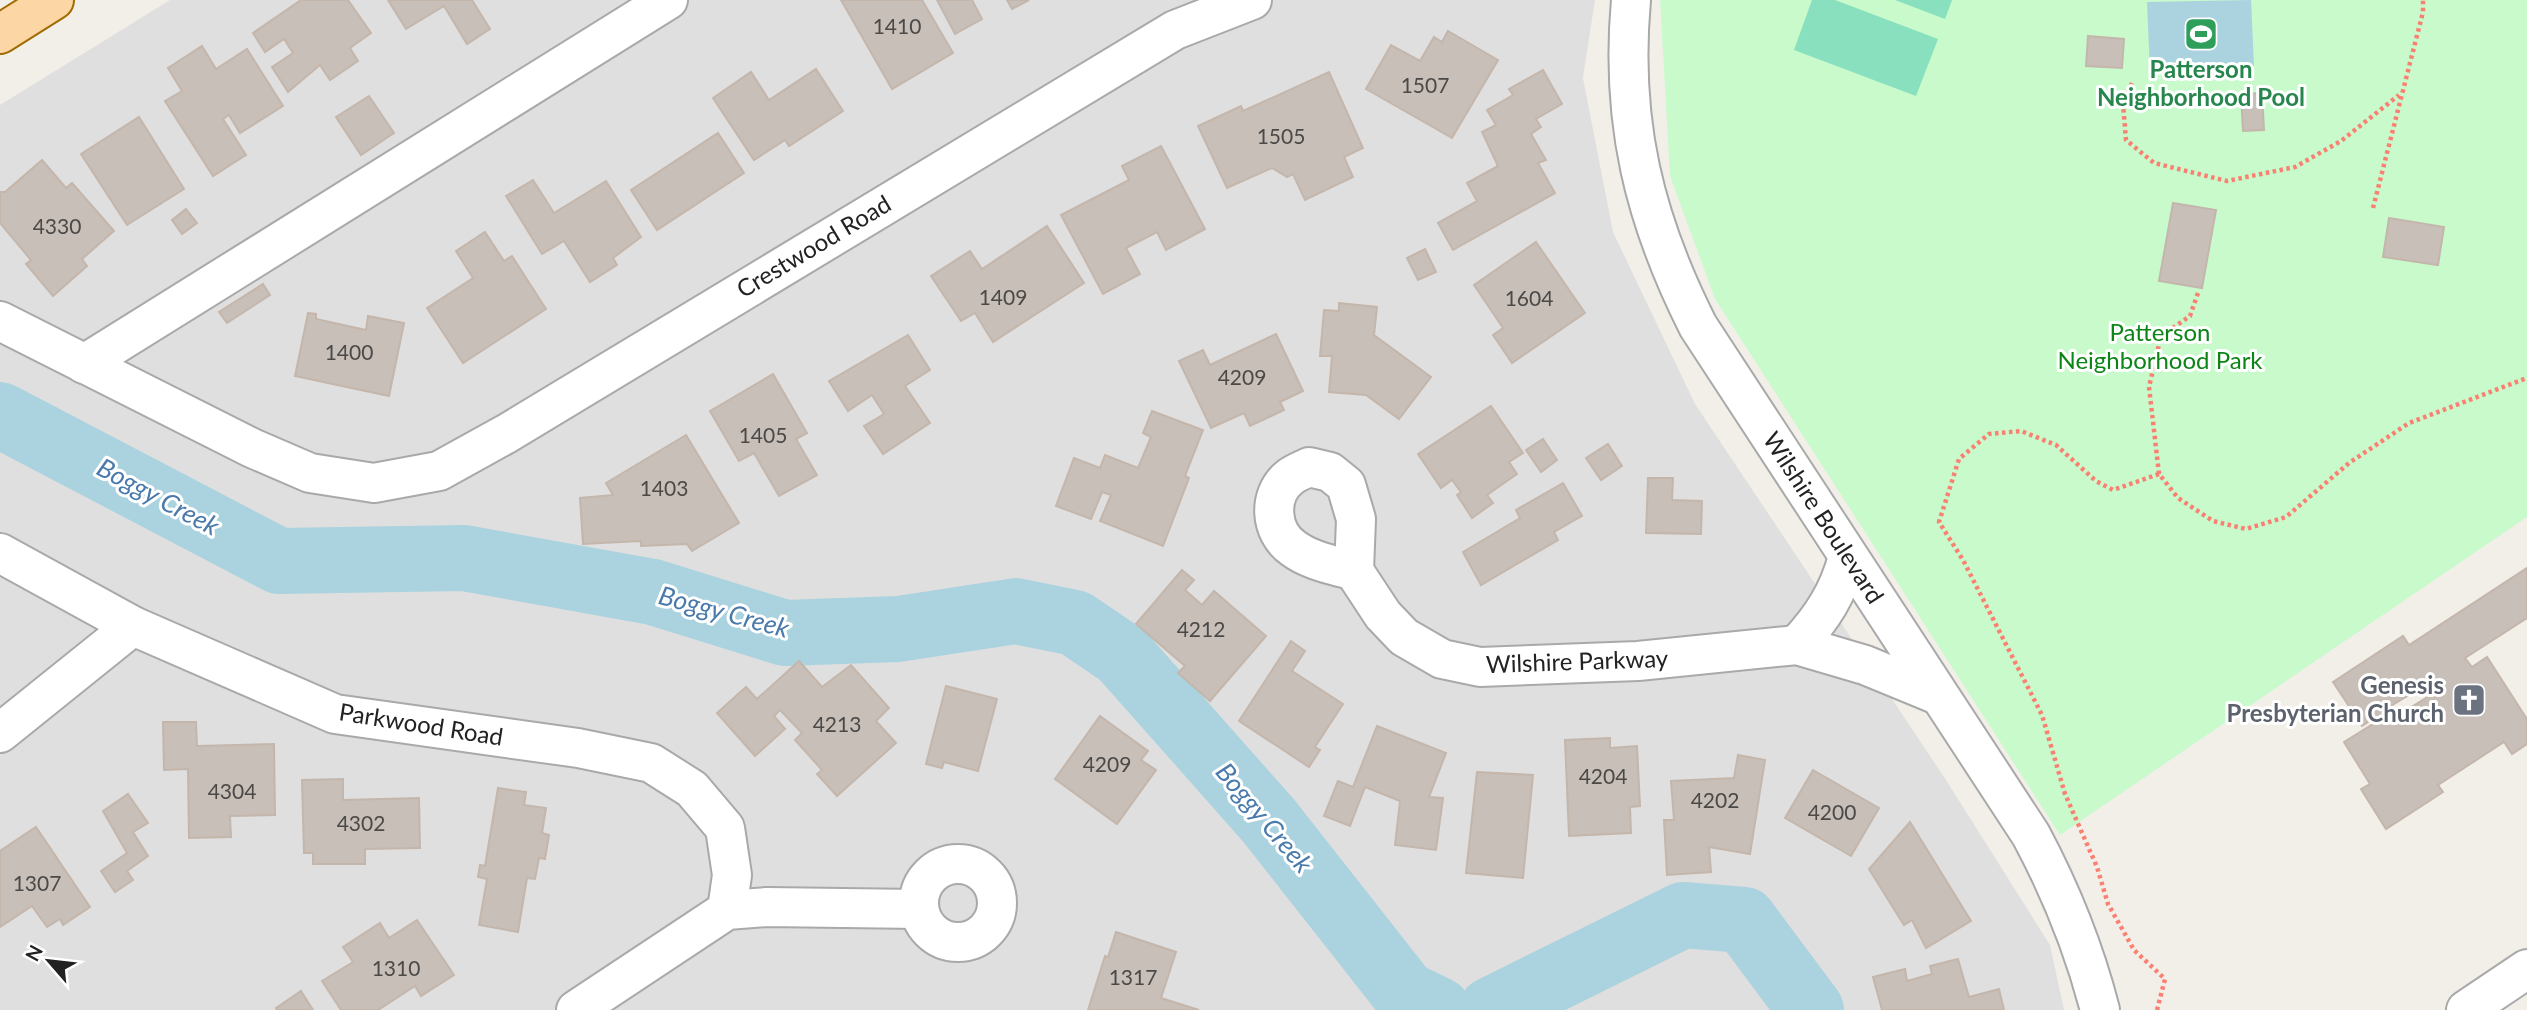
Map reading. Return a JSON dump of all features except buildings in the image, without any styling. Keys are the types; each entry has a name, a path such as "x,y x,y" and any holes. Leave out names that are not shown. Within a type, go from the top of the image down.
{"main road":[{"path":"0,34 54,0"}],"street":[{"path":"0,321 84,364 668,0"},
{"name":"Crestwood Road","path":"84,364 252,448 310,473 374,483 439,471 518,427 1175,30 1252,0"},
{"name":"Wilshire Boulevard","path":"1631,0 1628,95 1635,153 1648,209 1670,271 1698,326 2031,835 2062,893 2084,948 2100,1010"},
{"name":"Parkwood Road","path":"0,552 133,626 335,714 578,748 651,763 692,789 725,828 732,875 727,910"},
{"path":"1797,645 1831,604 1840,588 1848,556"},
{"name":"Wilshire Parkway","path":"1354,571 1383,615 1404,637 1442,659 1480,667 1638,661 1797,645 1865,664 1938,695"},
{"path":"0,733 133,626"},
{"path":"576,1010 727,910 768,907 919,909"},
{"path":"2466,1010 2527,969"}],"path":[{"path":"2373,208 2399,95 2423,12 2423,0"},
{"path":"2132,83 2123,104 2126,140 2154,163 2227,181 2295,167 2341,141 2399,95"},
{"path":"2199,290 2190,316 2161,336 2148,387 2159,474 2178,498 2213,521 2246,529 2286,517 2349,463 2409,423 2527,378"},
{"path":"2157,1010 2165,978 2134,950 2108,904 2097,867 2065,794 2042,715 1963,559 1939,522 1959,459 1989,434 2021,431 2056,445 2096,481 2113,490 2159,474"}],"shaded area":[{"path":"170,0 1595,0 1583,78 1613,232 1695,404 1946,780 2050,945 2064,1010 0,1010 0,105"}],"green space":[{"name":"Patterson Neighborhood Park","path":"1660,0 2527,0 2527,517 2060,835 1715,299 1670,176"},
{"path":"1812,0 1835,0 1938,39 1916,96 1794,50"},
{"path":"1895,0 1952,0 1945,19"}],"water":[{"name":"Patterson Neighborhood Pool","path":"2251,0 2254,66 2150,71 2147,2"}],"waterway":[{"name":"Boggy Creek","path":"0,415 279,561 464,558 653,592 785,633 898,629 1016,611 1075,623 1122,655 1269,821 1405,994 1438,1010"},
{"name":"Boggy Creek","path":"1491,1010 1683,915 1744,920 1811,1010"}],"place":[{"name":"Patterson Neighborhood Pool","path":"2201,34"},
{"name":"Genesis Presbyterian Church","path":"2469,700"}]}
